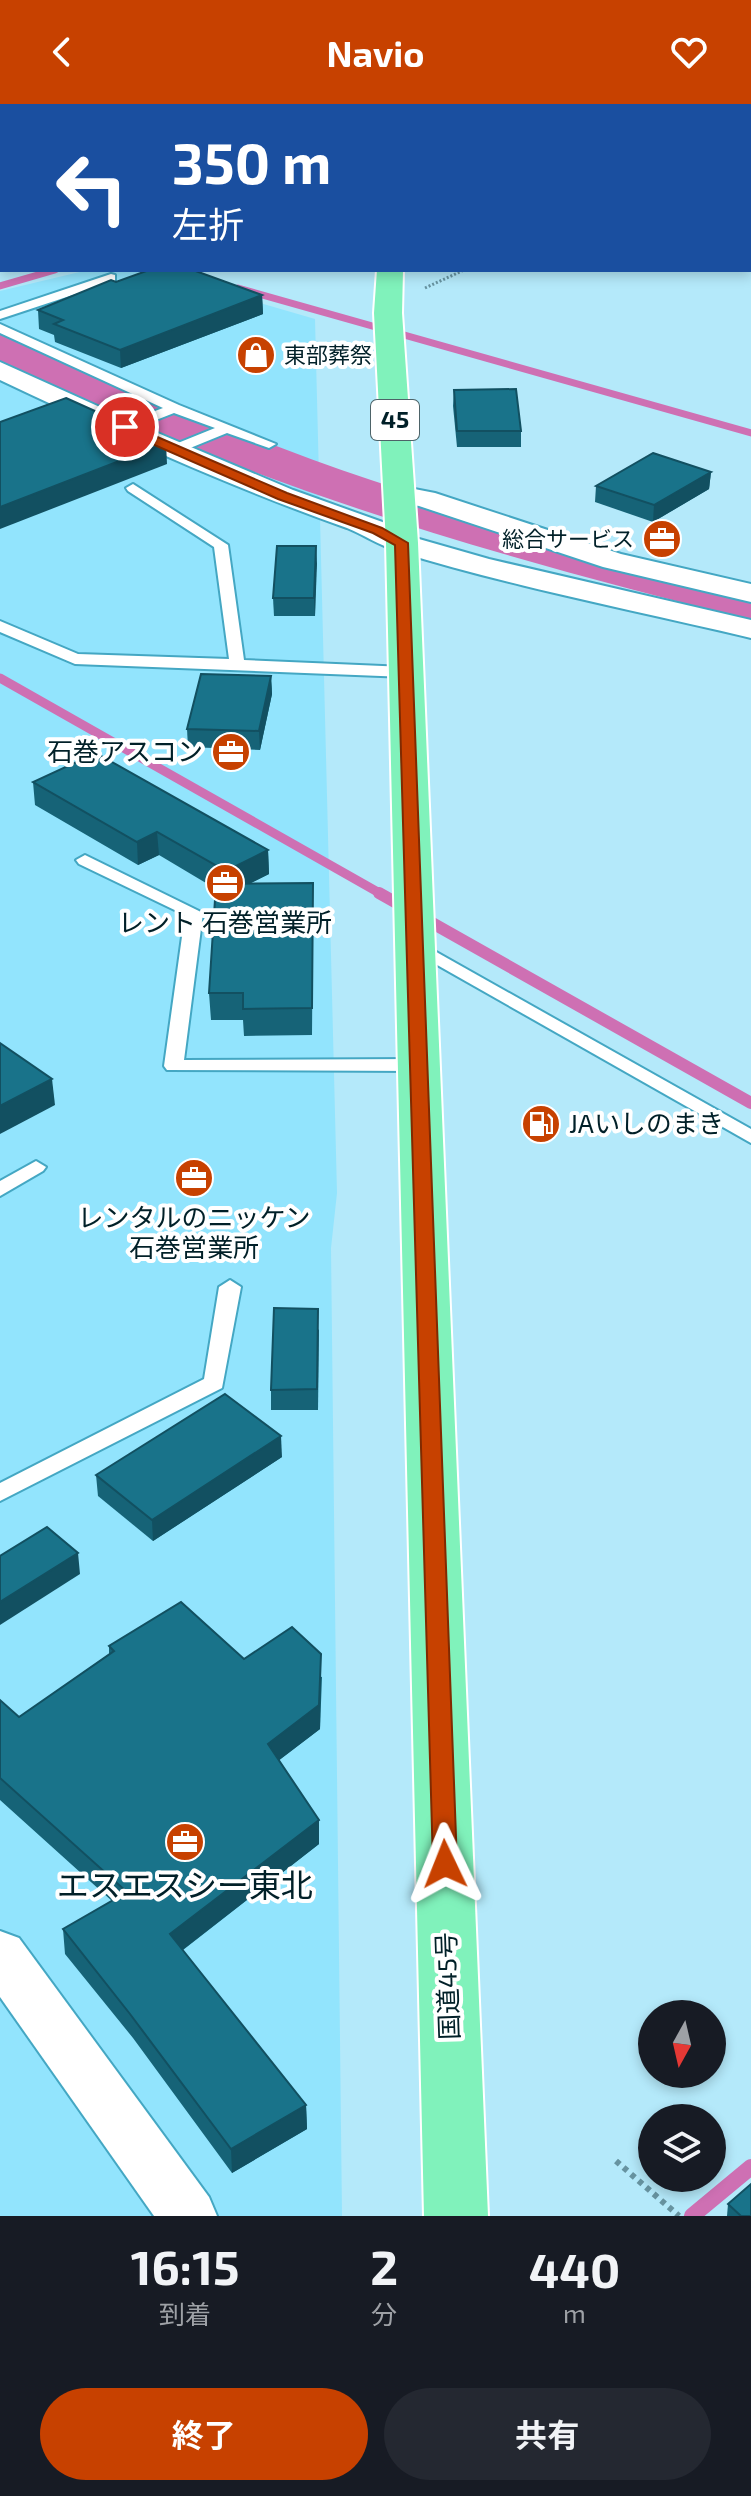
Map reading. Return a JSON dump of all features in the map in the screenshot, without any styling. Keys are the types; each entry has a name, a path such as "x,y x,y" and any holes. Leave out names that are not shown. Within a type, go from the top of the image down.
{"highway":[{"name":"国道45号","path":"390,272 388,313 402,543 456,2216"}],"street":[{"path":"0,370 283,496 378,530 402,543 482,566 751,629"},
{"path":"399,494 425,499 613,561 751,593"},
{"path":"0,1954 188,2216"}],"lane":[{"path":"0,315 111,278"},
{"path":"0,328 174,408 269,444"},
{"path":"124,427 174,408"},
{"path":"174,449 227,428"},
{"path":"133,488 221,545 237,664"},
{"path":"0,626 75,659 406,672"},
{"path":"85,860 194,913 174,1066 419,1065"},
{"path":"414,923 751,1137"},
{"path":"0,1190 36,1167"},
{"path":"0,1493 214,1383 230,1287"}],"path":[{"path":"416,288 432,287 460,272"},
{"path":"616,2161 679,2216"}],"shaded area":[{"path":"80,272 154,272 315,319 337,1193 331,1248 342,2216 0,2216 0,291"}],"building":[{"path":"144,272 199,272 262,295 120,350 54,324 63,320 38,310 111,280 116,282"},
{"path":"516,389 521,431 457,431 454,390"},
{"path":"66,398 166,443 0,507 0,422"},
{"path":"653,453 711,472 654,505 596,486"},
{"path":"277,546 316,546 314,598 273,598"},
{"path":"201,674 271,676 259,731 187,729"},
{"path":"96,753 268,850 226,871 157,832 137,842 33,782"},
{"path":"313,883 312,1008 243,1009 243,993 209,993 216,884"},
{"path":"0,1043 52,1079 0,1106"},
{"path":"274,1308 318,1309 317,1389 271,1390"},
{"path":"225,1394 281,1436 152,1520 96,1475"},
{"path":"47,1527 78,1553 0,1602 0,1556"},
{"path":"181,1602 244,1659 292,1627 321,1654 319,1705 268,1744 319,1820 170,1934 306,2105 231,2149 63,1929 127,1892 0,1778 0,1700 19,1717 114,1651 109,1646"},
{"path":"751,2184 751,2216 741,2216 728,2204"}],"waterway":[{"path":"0,286 48,272"},
{"path":"238,288 751,433"},
{"path":"0,344 174,424 353,492 509,540 751,603"},
{"path":"0,678 383,895"},
{"path":"379,893 751,1103"},
{"path":"692,2216 751,2167"}],"place":[{"name":"東部葬祭","path":"256,355"},
{"name":"総合サービス","path":"662,539"},
{"name":"石巻アスコン","path":"231,752"},
{"name":"レント 石巻営業所","path":"225,883"},
{"name":"JAいしのまき","path":"541,1124"},
{"name":"レンタルのニッケン 石巻営業所","path":"194,1178"},
{"name":"エスエスシー東北","path":"185,1842"}],"route":[{"path":"125,427 283,496 378,530 402,543 445,1864"}]}
